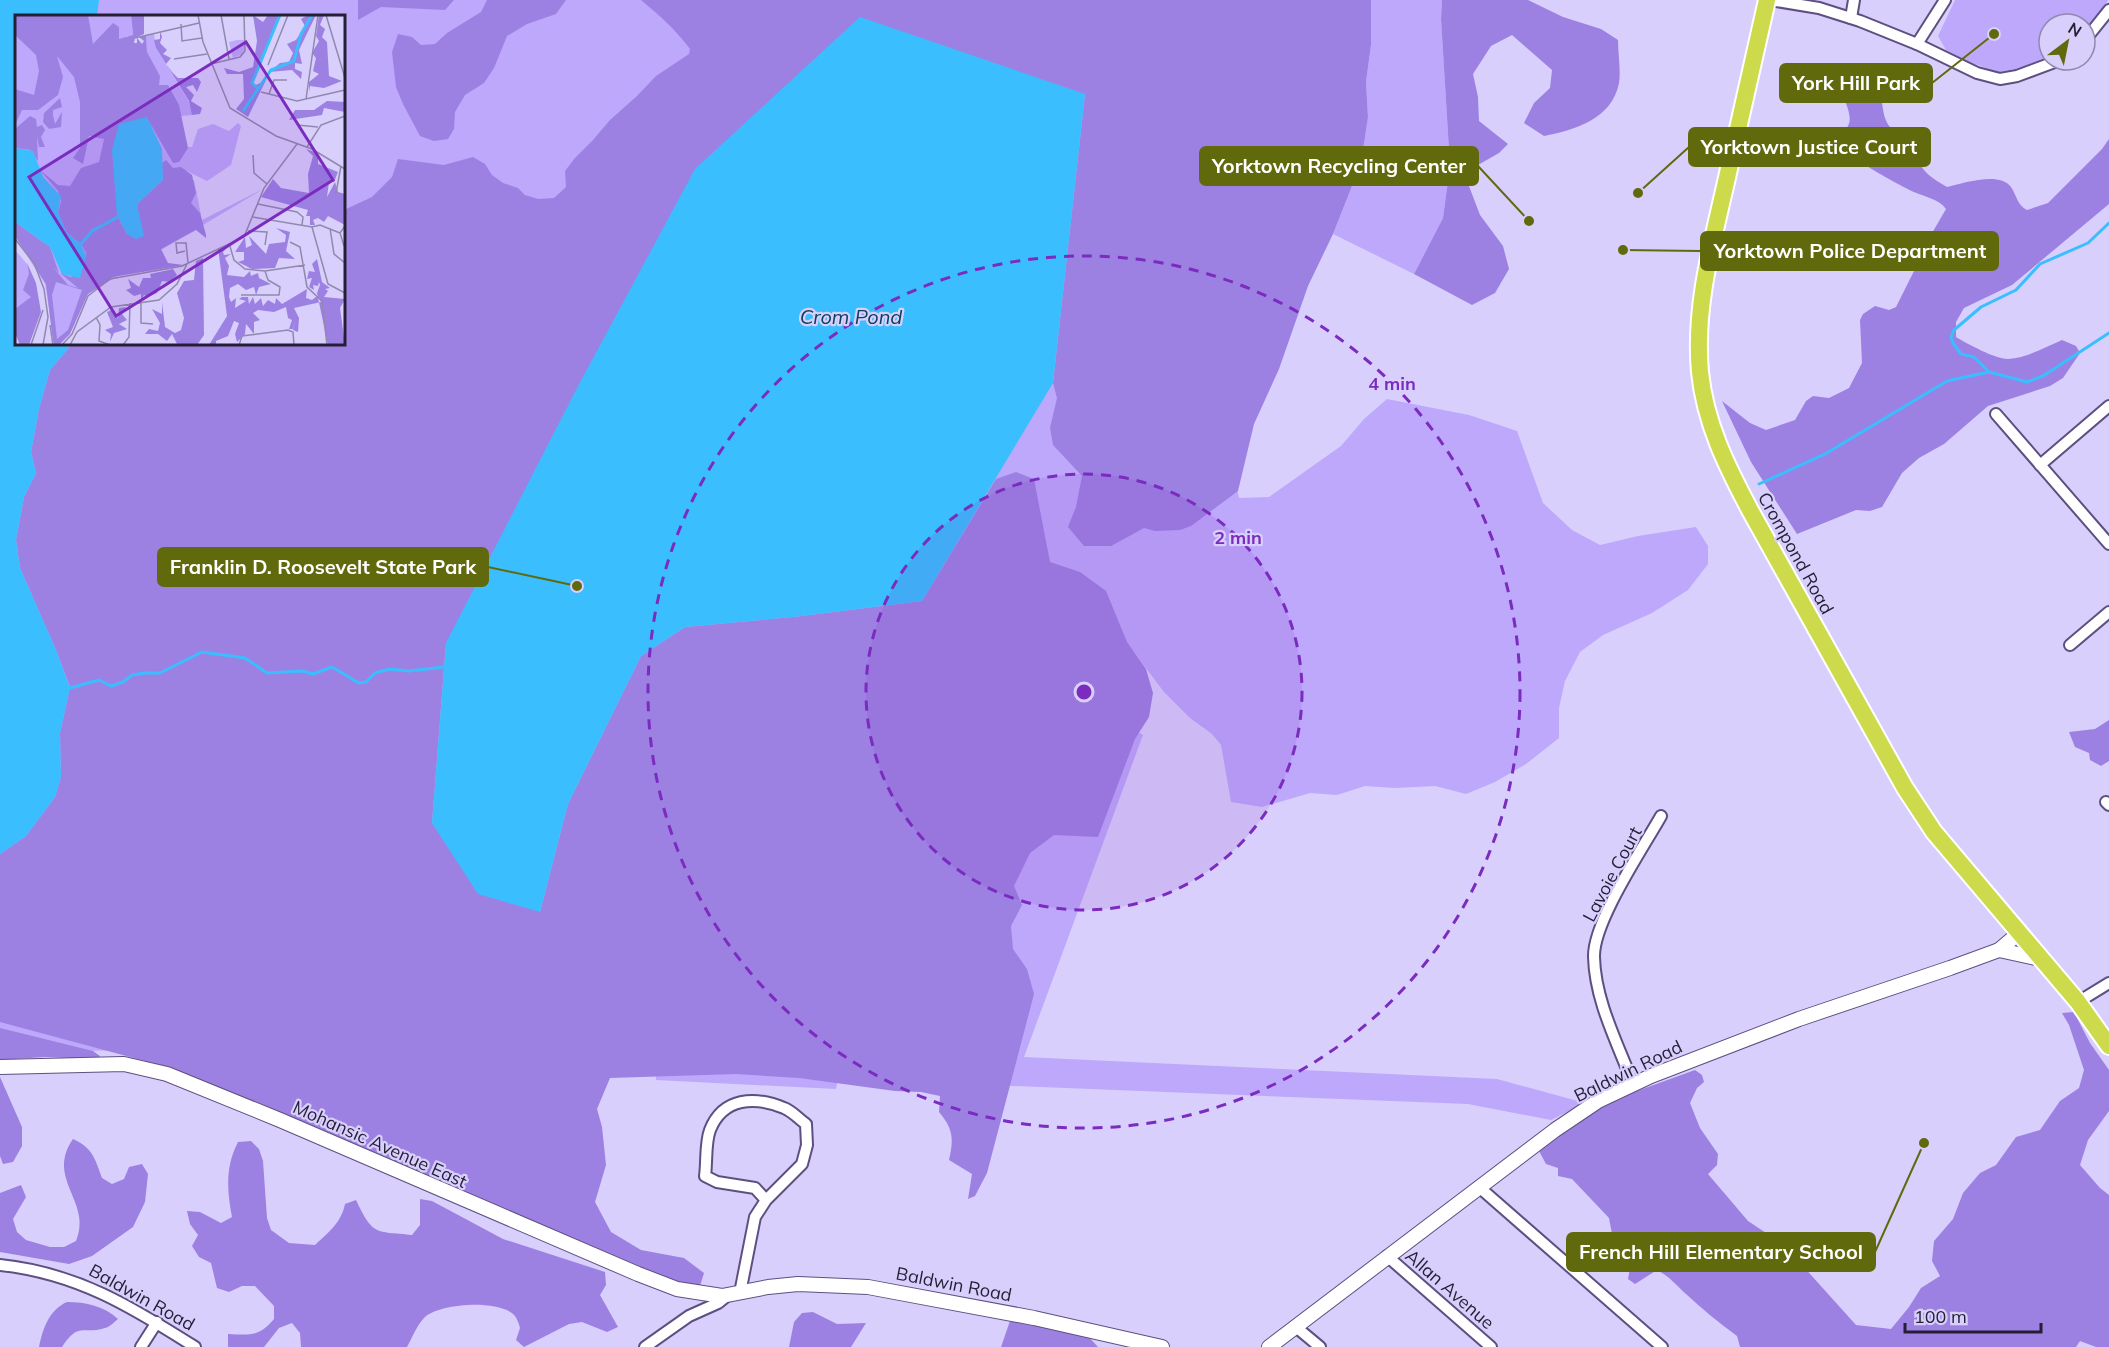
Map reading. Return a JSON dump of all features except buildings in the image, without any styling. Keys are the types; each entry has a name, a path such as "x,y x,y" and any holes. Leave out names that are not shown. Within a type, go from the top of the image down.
{"highway":[{"name":"Crompond Road","path":"1768,0 1702,298 1700,363 1708,414 1715,438 1728,470 1905,788 1934,832 2078,1002 2109,1046"}],"street":[{"path":"1768,0 1819,8 1851,18 1917,44 1977,73 2000,79 2037,69"},
{"path":"1851,18 1854,0"},
{"path":"1917,44 1946,0"},
{"path":"2097,25 2109,10"},
{"path":"2040,465 2109,406"},
{"path":"1996,414 2109,544"},
{"path":"2070,645 2109,612"},
{"name":"Lavoie Court","path":"1633,1084 1604,1007 1593,955 1610,905 1661,816"},
{"name":"Baldwin Road","path":"1269,1347 1479,1187 1598,1101 1686,1061 1799,1018 1999,950 2019,933"},
{"path":"1999,950 2041,959"},
{"path":"2078,1002 2109,983"},
{"name":"Mohansic Avenue East","path":"0,1067 116,1064 153,1070 280,1120 657,1282 694,1293 735,1294"},
{"path":"735,1294 755,1217 766,1200 802,1164 807,1145 806,1124 786,1108 763,1102 741,1101 724,1109 709,1132 705,1176 717,1182 755,1188 766,1200"},
{"path":"1479,1187 1662,1347"},
{"name":"Allan Avenue","path":"1387,1256 1491,1347"},
{"name":"Baldwin Road","path":"0,1264 44,1272 80,1283 157,1323 195,1347"},
{"name":"Baldwin Road","path":"645,1347 689,1316 735,1294 798,1284 868,1287 982,1308 1108,1341 1162,1347"},
{"path":"141,1347 157,1323"},
{"path":"1296,1327 1320,1347"}],"shaded area":[{"path":"0,0 1271,0 1234,476 1239,498 1269,497 1341,446 1364,419 1387,399 1469,415 1517,431 1543,503 1572,530 1600,545 1638,536 1696,527 1708,546 1708,564 1688,590 1652,613 1603,635 1580,652 1565,681 1559,708 1559,738 1526,764 1495,782 1466,794 1435,786 1395,788 1365,786 1337,795 1310,793 1262,807 1231,802 1221,745 1212,734 1190,718 1164,692 1127,643 1096,707 1143,735 1024,1057 1497,1079 1585,1103 1551,1120 1468,1104 838,1079 836,1089 656,1080 656,1070 169,1049 0,1053"},
{"path":"358,0 454,0 445,10 381,7 358,20"},
{"path":"487,0 566,0 556,14 527,24 507,36 494,68 484,83 465,95 455,112 454,129 448,139 434,141 420,136 396,87 392,52 398,34 412,37 421,45 435,44 447,33 481,12"},
{"path":"641,0 1371,0 1371,45 1366,82 1368,117 1364,144 1354,181 1333,234 1308,286 1279,369 1254,424 1238,491 1191,526 1180,530 1155,531 1144,528 1111,546 1084,546 1068,527 1076,507 1082,476 1053,445 1050,428 1057,398 1053,383 1085,94 446,643 432,823 540,912 568,804 641,656 685,627 793,617 922,601 996,479 1016,472 1034,479 1050,562 1080,572 1106,591 1127,642 1146,669 1153,693 1149,717 1135,739 1098,837 1054,835 1030,853 1014,886 1022,905 1011,926 1013,949 1027,969 1034,994 987,1173 975,1196 968,1199 972,1174 949,1160 952,1146 951,1134 939,1112 940,1096 799,1078 736,1074 610,1078 597,1109 602,1127 606,1165 595,1202 611,1232 641,1250 684,1258 704,1273 699,1289 670,1281 145,1061 0,1022 0,854 26,836 55,797 61,777 60,733 70,687 20,568 16,540 24,497 36,473 31,452 39,409 50,370 71,345 345,345 345,210 372,197 392,177 398,159 444,165 473,157 485,164 492,175 503,183 518,188 525,195 538,199 554,198 566,187 565,171 610,120 656,76 689,54 690,49 661,17"},
{"path":"1371,0 1442,0 1441,19 1450,166 1443,218 1414,274 1333,234 1354,181 1364,144 1368,117 1366,82 1371,45"},
{"path":"1442,0 1528,0 1563,17 1601,29 1618,40 1619,83 1609,106 1580,126 1544,136 1524,123 1534,103 1550,88 1552,70 1512,35 1491,46 1473,74 1478,97 1479,121 1508,144 1499,153 1464,173 1480,215 1503,246 1509,269 1495,293 1472,305 1414,274 1443,218 1450,166 1441,19"},
{"path":"1955,0 2108,0 2097,19 2097,12 2037,12 2037,64 2033,66 1997,72 1946,50 1938,36"},
{"path":"1855,78 1881,95 1884,116 1888,125 1914,139 1919,163 1932,178 1947,187 1990,179 2006,182 2019,203 2027,210 2048,203 2102,149 2109,139 2109,204 2012,285 1964,308 1956,322 1956,337 1996,357 2008,359 2022,357 2062,340 2076,346 2080,353 2063,378 2050,386 1988,406 1944,444 1919,458 1902,473 1882,507 1870,511 1856,510 1797,534 1751,462 1722,401 1750,423 1766,430 1795,420 1806,401 1813,396 1829,398 1849,388 1862,363 1860,320 1863,314 1875,306 1889,310 1896,307 1916,267 1917,259 1946,209 1936,201 1906,188 1869,167 1845,151 1832,138 1848,126 1849,112 1842,91 1847,81"},
{"path":"2109,720 2109,761 2101,766 2090,760 2089,753 2075,747 2069,732 2095,729"},
{"path":"2074,1012 2090,1043 2109,1070 2109,1111 2088,1140 2080,1165 2109,1195 2109,1347 2096,1347 2080,1341 2076,1347 1740,1347 1737,1336 1661,1272 1657,1270 1635,1284 1628,1279 1629,1266 1625,1257 1617,1251 1604,1247 1612,1234 1609,1218 1572,1179 1558,1176 1558,1168 1546,1164 1538,1149 1593,1112 1626,1095 1695,1070 1702,1075 1704,1082 1697,1088 1690,1103 1700,1128 1718,1154 1717,1165 1708,1174 1748,1221 1784,1245 1856,1325 1891,1329 1921,1288 1940,1276 1932,1261 1934,1241 1953,1219 1963,1193 1980,1173 1996,1165 2016,1137 2040,1130 2060,1101 2079,1088 2084,1070 2069,1025 2062,1013"},
{"path":"0,1028 93,1051 100,1056 97,1059 45,1057 0,1060"},
{"path":"0,1077 22,1127 22,1146 13,1162 3,1164 0,1156"},
{"path":"73,1139 89,1150 102,1178 112,1184 124,1179 129,1167 142,1164 148,1174 145,1202 133,1227 92,1256 69,1264 0,1252 0,1193 21,1185 26,1197 13,1219 17,1232 26,1240 50,1247 64,1247 76,1241 80,1227 79,1214 66,1179 64,1166 66,1153"},
{"path":"251,1141 259,1149 263,1161 267,1218 271,1230 289,1243 315,1245 337,1222 345,1204 356,1200 371,1226 377,1230 412,1235 420,1225 420,1199 432,1201 503,1239 605,1272 606,1285 600,1295 618,1327 607,1332 582,1322 569,1324 524,1347 516,1340 520,1328 514,1315 496,1307 469,1305 455,1306 431,1313 421,1321 407,1347 301,1347 300,1333 292,1323 279,1328 264,1347 228,1347 228,1334 254,1334 269,1325 274,1319 274,1306 255,1286 242,1286 229,1292 217,1288 211,1263 199,1257 192,1246 198,1235 190,1224 187,1211 200,1212 221,1223 232,1217 228,1188 231,1161 238,1142"},
{"path":"67,1302 94,1306 118,1319 110,1326 98,1330 77,1331 62,1347 39,1347 51,1315"},
{"path":"813,1312 837,1324 866,1323 851,1347 789,1347 794,1322 802,1313"},
{"path":"1011,1318 1052,1330 1087,1335 1098,1347 1001,1347"}],"water":[{"path":"0,0 99,0 97,15 15,15 15,345 71,345 50,370 39,409 31,452 36,473 24,497 16,540 20,568 70,688 60,733 61,777 55,797 26,836 0,854"},
{"name":"Crom Pond","path":"860,17 1085,94 1053,383 922,601 793,617 685,627 641,656 568,804 540,912 478,894 432,823 446,643 577,388 695,169"}],"waterway":[{"path":"1989,372 1974,357 1961,354 1951,337 1954,330 1981,307 2016,290 2040,264 2088,243 2109,223"},
{"path":"1759,484 1825,454 1947,381 1989,372 2027,382 2043,376 2109,333"},
{"path":"70,688 99,680 111,686 123,682 132,675 160,673 202,652 245,658 267,673 303,671 313,674 332,667 359,683 366,682 375,673 390,669 409,671 444,667"}],"place":[{"name":"York Hill Park","path":"1994,34"},
{"name":"Yorktown Justice Court","path":"1638,193"},
{"name":"Yorktown Recycling Center","path":"1529,221"},
{"name":"Yorktown Police Department","path":"1623,250"},
{"name":"Franklin D. Roosevelt State Park","path":"577,586"},
{"name":"French Hill Elementary School","path":"1924,1143"}]}
